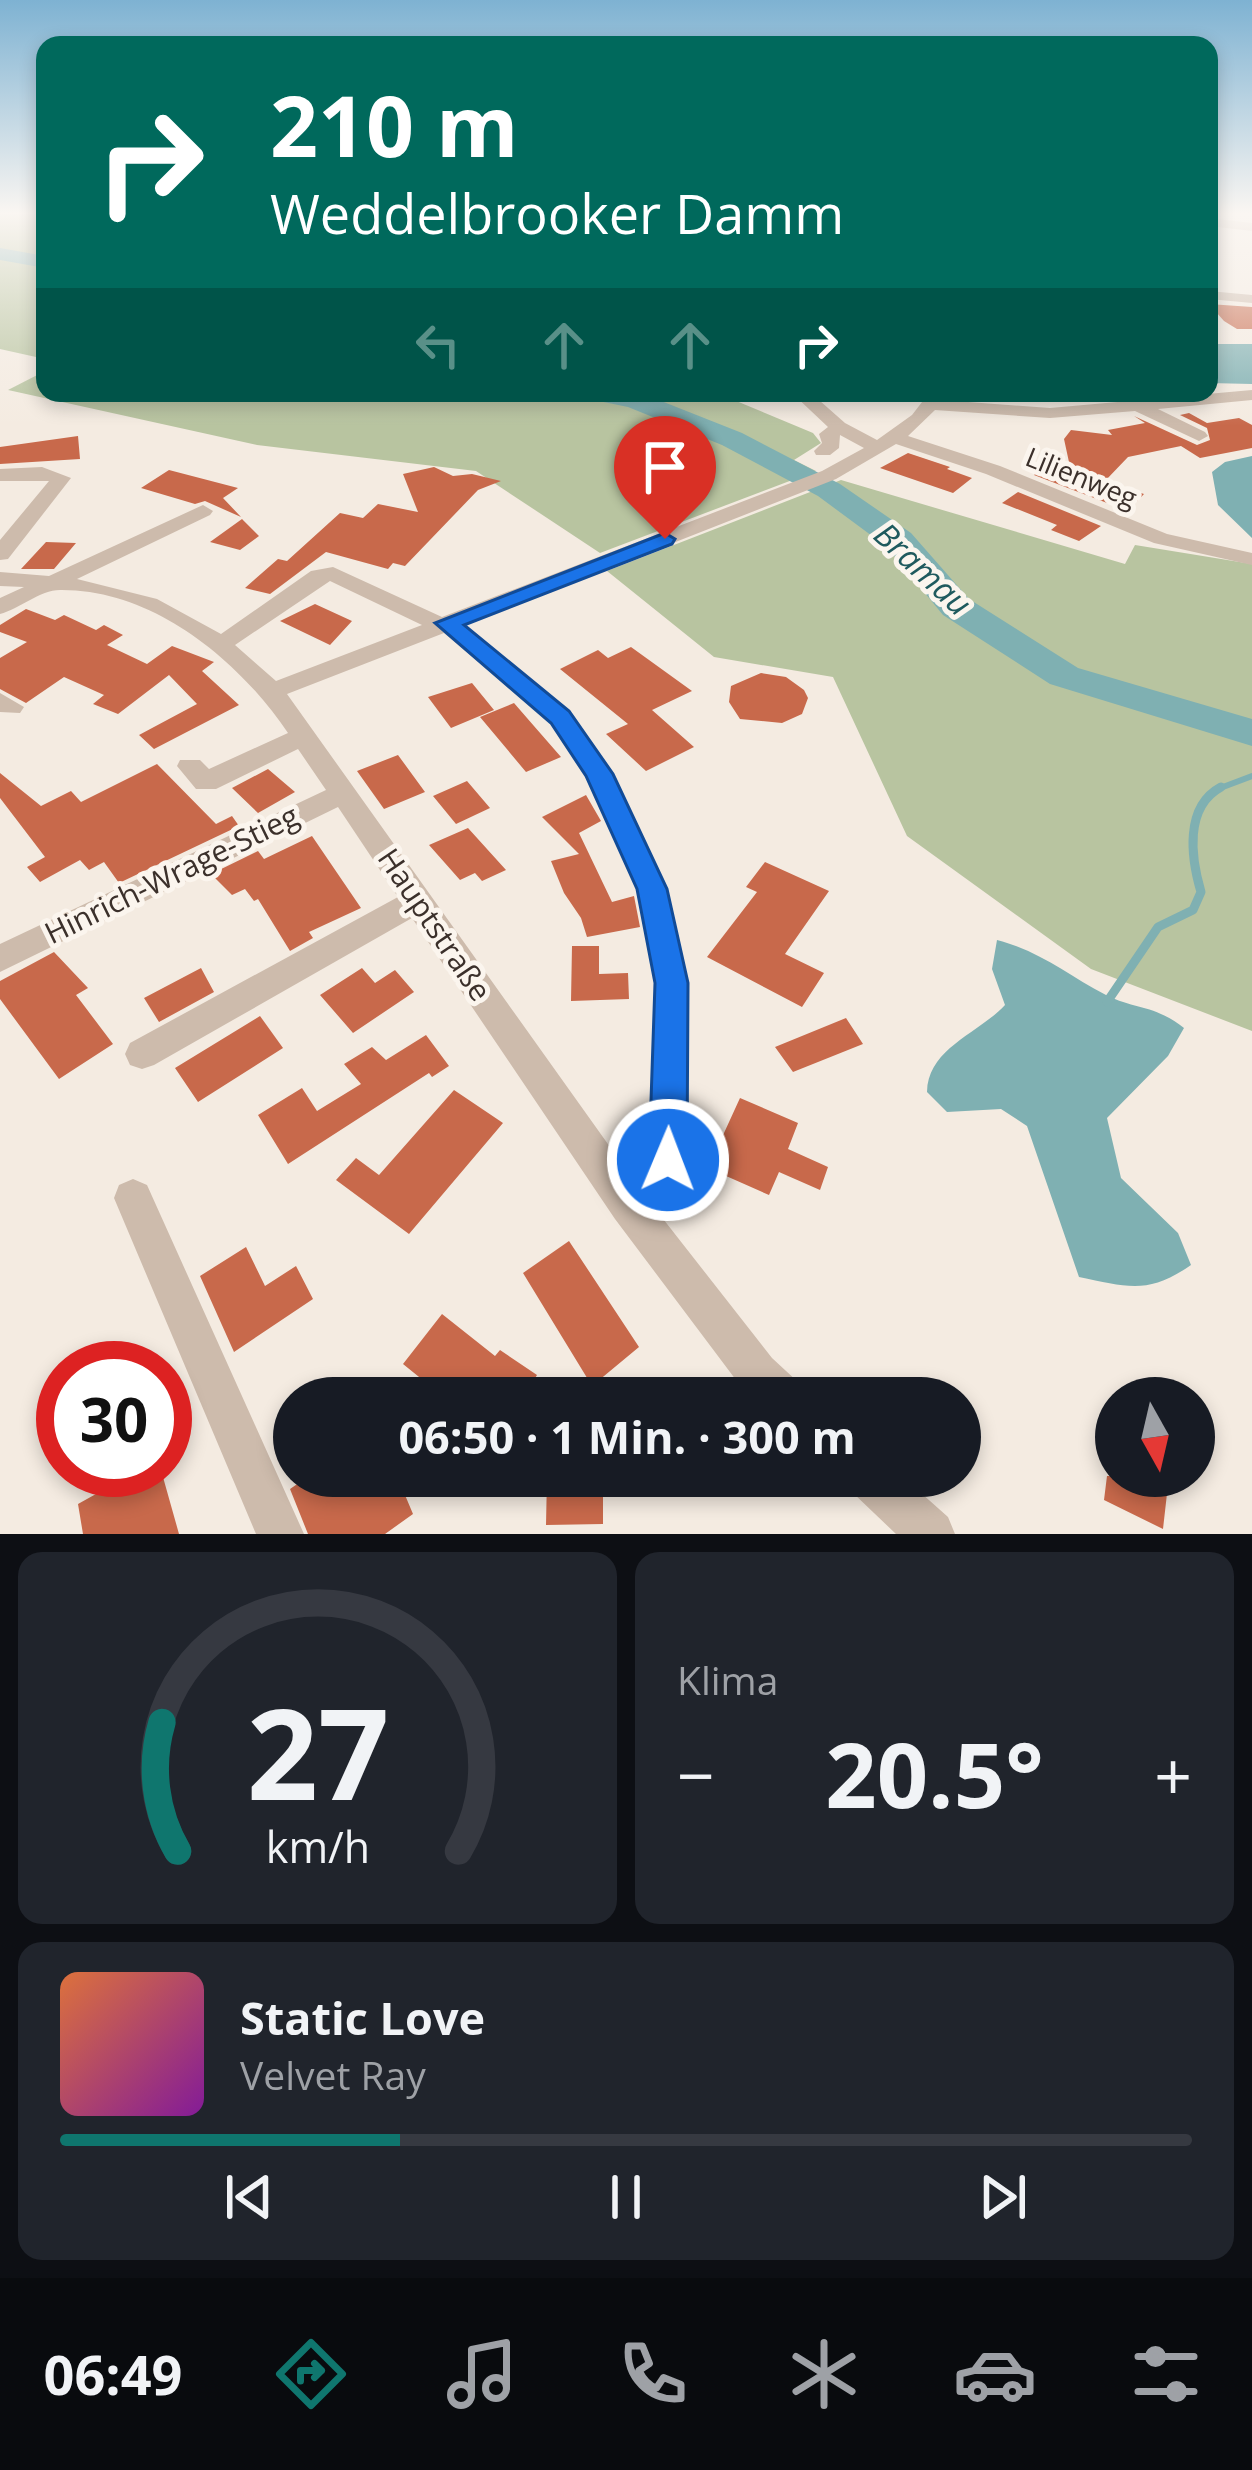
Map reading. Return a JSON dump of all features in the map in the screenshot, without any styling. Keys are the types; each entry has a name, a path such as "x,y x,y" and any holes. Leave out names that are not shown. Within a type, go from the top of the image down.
{"street":[{"path":"1218,296 1252,299"},
{"path":"1218,398 1252,395"},
{"name":"Lilienweg","path":"811,402 840,427 993,470 1161,539 1252,559"},
{"path":"272,691 829,476 885,442 932,402"},
{"path":"960,402 1050,413 1180,402"},
{"path":"1139,406 1199,436"},
{"path":"823,451 832,444 827,434 840,427"},
{"path":"0,475 42,473 61,478 0,554"},
{"path":"0,607 203,511"},
{"path":"223,643 319,576 333,574 444,624 560,717 599,774 652,889 672,983 668,1160 629,1206"},
{"name":"Hauptstraße","path":"0,579 51,581 146,602 185,617 223,643 272,691 629,1206 761,1377"},
{"path":"190,766 206,782 302,736"},
{"name":"Hinrich-Wrage-Stieg","path":"0,959 345,792"},
{"path":"142,1054 417,901"},
{"path":"133,1198 280,1534"},
{"path":"891,1497 931,1534"}],"green space":[{"path":"0,284 36,284 36,357 0,349"},
{"path":"36,376 36,396 8,390"},
{"path":"62,402 739,402 813,433 821,443 794,460 816,471 600,553 476,471 257,445"},
{"path":"841,480 1125,564 1135,545 1252,564 1252,1031 1091,969 907,836 833,677 714,657 607,571"}],"water":[{"path":"1218,344 1252,344 1252,384 1218,383"},
{"path":"1252,456 1252,538 1218,505 1212,472 1225,462"},
{"path":"997,940 1184,1028 1168,1056 1107,1118 1121,1178 1178,1233 1191,1265 1176,1275 1137,1286 1079,1277 1027,1126 1001,1109 947,1112 927,1092 945,1053 1005,1005 992,969"}],"building":[{"path":"1218,305 1252,307 1252,329 1237,329 1224,321"},
{"path":"1189,413 1207,423 1239,418 1252,425 1252,448 1200,458 1181,446 1128,457 1105,481 1144,494 1128,511 1034,475 1041,467 1072,476 1064,439 1071,430 1112,435 1108,430 1145,423 1134,416 1197,445 1210,440 1207,428 1180,415"},
{"path":"78,436 80,459 0,464 0,447"},
{"path":"908,453 972,478 953,493 880,468"},
{"path":"434,467 453,476 472,474 501,481 478,490 405,566 393,563 388,569 326,552 270,594 245,588 278,559 287,561 340,513 363,518 378,504 418,512 403,474"},
{"path":"169,470 238,488 223,498 241,517 205,501 195,504 141,488"},
{"path":"1018,492 1101,526 1079,541 1051,530 1057,525 1002,503"},
{"path":"242,519 259,536 240,550 210,542"},
{"path":"46,542 76,543 54,569 21,569"},
{"path":"315,604 352,621 330,645 280,621"},
{"path":"26,609 55,620 64,615 96,630 104,625 123,635 107,645 147,664 172,646 214,662 202,671 239,705 154,749 139,735 197,704 169,675 118,714 93,704 104,695 64,677 26,703 0,689 0,658 27,642 0,632 0,625"},
{"path":"631,647 692,691 652,710 694,747 646,771 606,734 628,724 560,669 598,650 608,658"},
{"path":"761,673 786,677 804,690 808,698 802,714 782,723 740,719 729,702 731,686"},
{"path":"472,683 494,710 451,728 428,697"},
{"path":"514,703 561,757 526,772 480,717"},
{"path":"398,755 425,792 384,809 357,771"},
{"path":"157,764 216,824 232,816 239,826 119,883 104,862 89,870 80,860 40,882 27,867 45,857 0,798 0,773 41,806 71,791 81,802"},
{"path":"268,769 295,792 258,813 232,788"},
{"path":"467,781 490,808 456,824 433,796"},
{"path":"586,795 601,821 579,833 612,902 634,896 640,927 587,937 564,893 551,861 579,854 542,817"},
{"path":"468,828 506,870 482,881 475,873 460,880 429,845"},
{"path":"312,836 361,908 309,932 313,938 290,951 258,899 254,901 245,889 232,895 211,874 258,851 264,859"},
{"path":"765,862 829,891 785,954 824,973 802,1007 707,957 757,892 746,887"},
{"path":"572,946 599,946 599,974 628,973 629,999 571,1001"},
{"path":"54,952 88,988 76,995 113,1044 59,1079 0,999 0,981"},
{"path":"201,968 214,992 159,1022 144,998"},
{"path":"362,968 375,983 395,970 414,992 353,1033 320,995"},
{"path":"260,1016 283,1048 198,1102 175,1068"},
{"path":"846,1018 863,1044 793,1072 775,1047"},
{"path":"426,1035 449,1066 432,1077 429,1073 288,1164 258,1115 302,1088 317,1111 361,1084 344,1064 372,1047 386,1060"},
{"path":"454,1090 503,1123 409,1234 336,1180 356,1158 379,1175"},
{"path":"740,1098 798,1123 788,1149 828,1167 820,1190 779,1172 769,1195 708,1168"},
{"path":"569,1241 639,1347 603,1377 587,1377 523,1273"},
{"path":"246,1247 265,1286 296,1266 313,1299 234,1352 200,1276"},
{"path":"442,1314 495,1356 500,1350 537,1375 419,1377 403,1364"},
{"path":"91,1497 169,1497 179,1534 83,1534 78,1504"},
{"path":"293,1497 406,1497 413,1514 385,1534 308,1534"},
{"path":"547,1497 603,1497 603,1524 546,1525"},
{"path":"1167,1497 1163,1529 1104,1500"}],"waterway":[{"name":"Bramau","path":"639,402 732,439 829,490 899,540 956,607 1064,676 1252,733"},
{"path":"1219,788 1252,776"},
{"path":"1107,1002 1158,927 1193,910 1201,892 1193,834 1201,807 1219,788"},
{"path":"1215,790 1219,788"}],"route":[{"path":"665,539 447,623 560,717 599,774 652,889 672,983 668,1160"}]}
